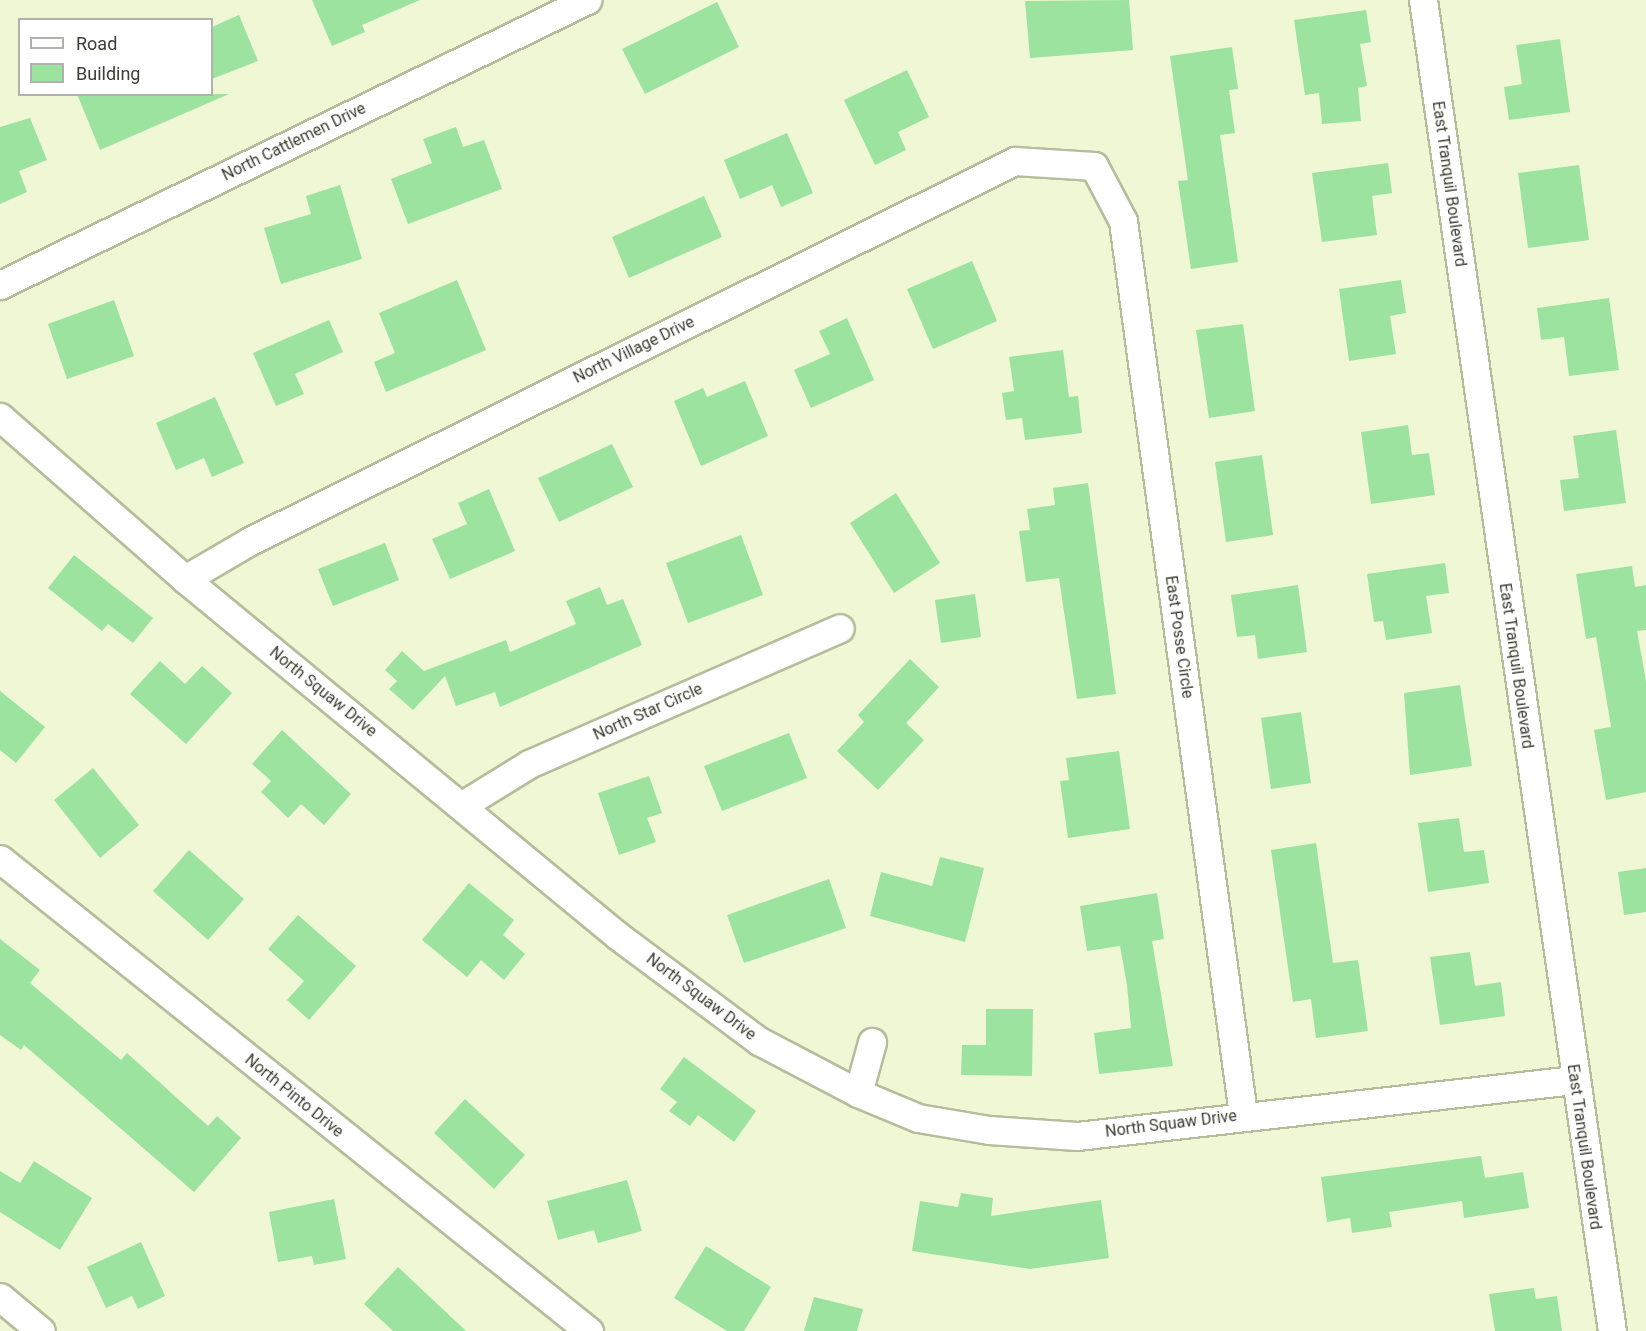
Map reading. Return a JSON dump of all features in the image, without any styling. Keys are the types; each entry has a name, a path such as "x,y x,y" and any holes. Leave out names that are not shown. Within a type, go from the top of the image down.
{"street":[{"name":"North Cattlemen Drive","path":"0,285 588,0"},
{"name":"East Tranquil Boulevard","path":"1423,0 1574,1080 1612,1331"},
{"name":"North Village Drive","path":"185,579 260,535 1015,161 1094,166"},
{"name":"East Posse Circle","path":"1094,166 1123,221 1244,1115"},
{"name":"North Squaw Drive","path":"0,417 185,579 618,936 759,1041 858,1093 918,1118 1066,1135 1574,1080"},
{"name":"North Star Circle","path":"461,806 529,764 840,628"},
{"name":"North Pinto Drive","path":"0,859 589,1331"},
{"path":"858,1093 872,1042"},
{"path":"0,1297 41,1331"}],"building":[{"path":"312,0 420,0 362,25 365,32 332,46"},
{"path":"1129,0 1133,50 1030,58 1025,1"},
{"path":"717,2 739,47 645,94 622,49"},
{"path":"1366,10 1371,42 1360,44 1367,86 1358,88 1361,121 1322,124 1319,93 1305,95 1294,20"},
{"path":"239,15 258,61 213,79 213,27"},
{"path":"1560,39 1570,112 1509,120 1504,87 1522,84 1516,45"},
{"path":"1232,47 1238,89 1229,90 1235,133 1220,135 1238,262 1191,269 1178,181 1188,180 1170,56"},
{"path":"907,70 929,117 898,132 906,150 875,165 844,100"},
{"path":"229,94 100,150 78,96"},
{"path":"30,118 47,160 19,171 27,192 0,204 0,127"},
{"path":"456,127 463,147 484,140 502,189 408,224 391,179 432,163 423,139"},
{"path":"787,133 813,193 781,207 772,185 740,199 724,160"},
{"path":"1388,163 1392,193 1372,196 1377,235 1322,242 1312,173"},
{"path":"1579,165 1589,240 1528,248 1518,173"},
{"path":"340,185 362,259 281,284 264,228 311,214 306,196"},
{"path":"704,196 722,237 629,278 612,237"},
{"path":"972,261 997,321 933,349 907,289"},
{"path":"457,280 486,350 386,392 374,362 395,353 379,313"},
{"path":"1401,280 1406,313 1390,316 1396,354 1349,361 1339,289"},
{"path":"1609,298 1619,370 1569,376 1564,337 1541,340 1537,308"},
{"path":"114,300 134,356 67,379 48,324"},
{"path":"847,318 874,380 811,408 794,370 830,354 819,331"},
{"path":"329,320 343,352 295,374 304,394 276,406 253,353"},
{"path":"1243,324 1255,411 1209,418 1196,330"},
{"path":"1063,350 1069,397 1078,396 1082,433 1025,440 1022,418 1006,420 1002,393 1014,391 1009,357"},
{"path":"745,381 768,436 701,466 674,401 703,388 707,397"},
{"path":"215,397 244,463 212,477 204,458 176,470 156,423"},
{"path":"1408,425 1412,455 1429,453 1435,495 1371,504 1361,432"},
{"path":"1616,430 1626,503 1564,511 1560,480 1579,478 1573,436"},
{"path":"612,444 633,487 559,522 538,478"},
{"path":"1262,455 1273,535 1226,542 1215,462"},
{"path":"1088,483 1116,694 1077,699 1059,578 1026,582 1019,531 1030,530 1027,509 1055,505 1053,488"},
{"path":"489,489 515,551 450,579 432,539 467,524 458,503"},
{"path":"896,493 940,563 894,593 850,523"},
{"path":"741,535 763,595 688,623 666,563"},
{"path":"385,543 399,580 333,606 318,569"},
{"path":"74,555 153,618 133,643 108,624 102,631 48,588"},
{"path":"1445,563 1449,593 1426,596 1432,633 1386,640 1383,621 1374,622 1367,574"},
{"path":"1632,566 1635,587 1646,585 1646,630 1637,631 1646,681 1646,792 1606,800 1594,730 1611,727 1596,637 1586,639 1576,574"},
{"path":"1298,585 1307,652 1258,659 1255,635 1237,637 1231,595"},
{"path":"600,587 607,605 623,599 642,645 500,707 495,692 456,706 445,676 413,710 389,689 397,681 385,670 402,651 424,671 506,640 510,652 576,624 566,601"},
{"path":"975,594 981,637 941,643 935,600"},
{"path":"910,659 939,687 906,723 924,740 878,790 837,751 864,722 858,715"},
{"path":"160,661 185,684 202,666 232,693 186,744 130,694"},
{"path":"1460,685 1472,766 1410,775 1404,693"},
{"path":"0,691 45,727 16,763 0,750"},
{"path":"1301,712 1311,783 1271,789 1261,718"},
{"path":"282,730 351,794 324,825 301,804 288,818 261,792 271,781 252,764"},
{"path":"789,733 807,778 722,811 704,766"},
{"path":"1119,751 1130,829 1068,838 1060,781 1069,780 1066,758"},
{"path":"93,768 139,825 100,858 54,800"},
{"path":"649,776 662,813 647,818 656,842 619,855 598,793"},
{"path":"1459,818 1464,852 1484,850 1489,883 1428,892 1418,823"},
{"path":"1316,843 1333,963 1358,960 1368,1031 1316,1038 1311,999 1293,1002 1271,850"},
{"path":"189,850 244,899 208,940 153,891"},
{"path":"940,857 984,868 965,942 870,916 881,872 932,886"},
{"path":"1646,868 1646,912 1624,915 1618,872"},
{"path":"829,879 846,928 744,963 727,915"},
{"path":"469,883 514,920 503,935 525,954 504,980 481,960 467,977 422,940"},
{"path":"1157,893 1164,939 1152,941 1173,1066 1099,1074 1094,1033 1131,1028 1127,985 1120,946 1087,951 1080,906"},
{"path":"298,915 356,966 309,1020 287,1000 304,981 268,949"},
{"path":"0,939 40,970 30,983 121,1060 127,1053 208,1126 217,1116 241,1138 194,1192 24,1045 21,1050 0,1035"},
{"path":"1470,952 1475,986 1501,982 1505,1016 1440,1025 1430,957"},
{"path":"986,1009 1033,1009 1032,1076 961,1075 962,1045 986,1045"},
{"path":"684,1057 756,1111 734,1142 698,1115 690,1126 669,1111 677,1102 660,1089"},
{"path":"465,1099 525,1155 494,1189 434,1133"},
{"path":"1481,1156 1485,1178 1523,1172 1529,1208 1464,1218 1462,1201 1389,1212 1392,1227 1352,1233 1350,1218 1327,1222 1321,1177"},
{"path":"34,1161 92,1198 60,1250 0,1212 0,1171 20,1183"},
{"path":"627,1180 642,1231 598,1243 594,1230 558,1240 547,1201"},
{"path":"961,1193 993,1198 991,1216 1101,1200 1109,1258 1030,1269 912,1251 920,1201 958,1207"},
{"path":"334,1199 346,1259 314,1265 312,1256 278,1262 269,1212"},
{"path":"141,1242 165,1296 138,1309 132,1296 106,1308 87,1267"},
{"path":"706,1246 771,1287 744,1331 727,1331 674,1298"},
{"path":"398,1267 466,1331 393,1331 364,1304"},
{"path":"1534,1288 1536,1299 1557,1296 1562,1331 1495,1331 1489,1294"},
{"path":"814,1297 863,1309 857,1331 804,1331"}]}
